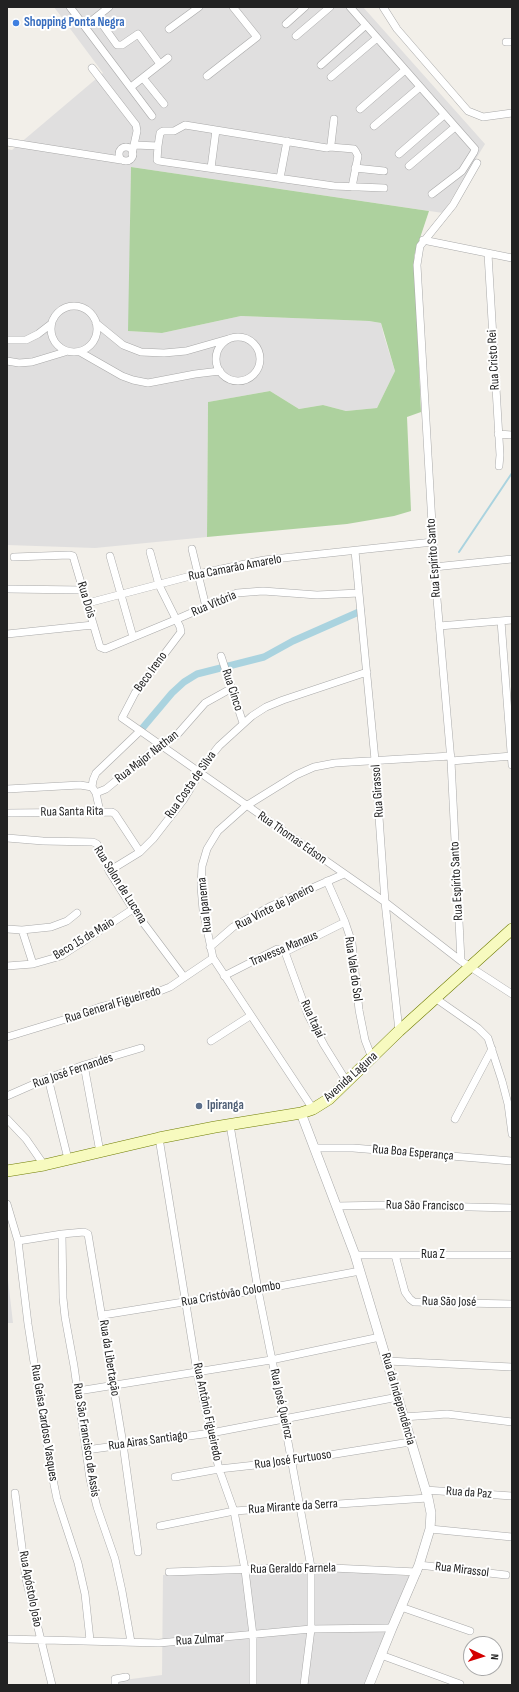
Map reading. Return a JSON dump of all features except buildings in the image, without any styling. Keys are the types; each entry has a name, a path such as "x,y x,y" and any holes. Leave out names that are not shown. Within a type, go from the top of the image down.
{"main road":[{"name":"Avenida Laguna","path":"7,1171 44,1165 159,1138 301,1113 313,1109 329,1099 347,1082 435,998 465,964 512,929"}],"street":[{"path":"70,7 152,116"},
{"path":"85,26 109,7"},
{"path":"168,29 199,7"},
{"path":"207,76 256,37 233,7"},
{"path":"286,24 305,7"},
{"path":"296,36 330,7"},
{"path":"350,7 474,149 474,152 462,171 432,194"},
{"path":"383,7 397,29 468,111 483,117 512,113"},
{"path":"97,16 117,45 122,45 138,34 160,64"},
{"path":"321,65 366,25"},
{"path":"331,77 377,38"},
{"path":"131,87 168,58"},
{"path":"9,141 129,160 135,144 137,132 136,125 92,68"},
{"path":"360,109 405,70"},
{"path":"143,78 164,104"},
{"path":"374,126 420,87"},
{"path":"399,154 444,114"},
{"path":"330,147 334,119"},
{"path":"352,187 358,156 354,149 286,141 185,124 174,131 163,131 160,133 157,160 159,161 334,186 352,187 384,188"},
{"path":"409,166 455,127"},
{"path":"210,168 216,130"},
{"path":"122,160 119,156 137,132"},
{"path":"280,178 286,141"},
{"path":"135,144 158,146"},
{"path":"104,157 123,149 130,149 132,154"},
{"name":"Rua Espírito Santo","path":"465,964 451,759 434,567 417,265 420,246 423,240 453,205 477,163"},
{"path":"356,168 384,171"},
{"path":"423,240 512,258"},
{"name":"Rua Cristo Rei","path":"488,254 500,455 499,466"},
{"path":"7,340 26,340 38,334 51,324 58,312 63,308 77,306 89,312 96,323 123,345 141,352 164,353 186,351 228,340 241,337 248,339 254,343 258,349 260,362 258,370 253,376 246,380 239,382 231,381 220,372 216,357 218,350 228,340"},
{"path":"7,361 19,363 32,362 65,352 80,352 87,349 93,343 97,331 96,323"},
{"path":"51,324 52,339 59,348 65,352"},
{"path":"80,352 122,376 141,382 163,381 195,374 220,372"},
{"path":"498,434 512,435"},
{"name":"Rua Camarão Amarelo","path":"88,604 198,574 264,560 433,542"},
{"path":"192,549 206,607"},
{"name":"Rua Girassol","path":"355,551 376,760 385,902 399,1031"},
{"path":"150,552 159,585 175,620"},
{"name":"Rua Dois","path":"14,557 70,554 73,556 100,647"},
{"path":"110,556 133,638"},
{"path":"434,567 512,559"},
{"path":"7,589 83,590"},
{"name":"Rua Vitória","path":"100,647 105,649 206,607 225,597 248,591 317,595 359,593"},
{"name":"Beco Ireno","path":"122,718 148,674 180,634 180,628 175,620"},
{"path":"440,626 512,620"},
{"path":"502,621 512,765"},
{"path":"7,634 93,625"},
{"name":"Rua Cinco","path":"221,656 243,723"},
{"name":"Rua Costa de Silva","path":"109,871 140,852 153,839 184,799 215,750 243,723 266,707 277,702 367,672"},
{"name":"Rua Major Nathan","path":"94,790 106,789 161,744 176,736 205,703 232,688"},
{"name":"Rua Thomas Edson","path":"122,718 385,902 465,964 512,994"},
{"path":"100,812 94,790 93,780 96,773 140,731"},
{"name":"Rua Ipanema","path":"313,1109 213,958 203,910 202,866 207,849 218,831 246,806 296,775 314,767 335,763 376,760 451,759 512,756"},
{"path":"7,789 80,785 94,790"},
{"name":"Rua Santa Rita","path":"7,813 112,812 115,814 140,852"},
{"name":"Rua Solon de Lucena","path":"7,838 43,841 95,842 99,847 109,871 133,909 184,977"},
{"name":"Rua Vinte de Janeiro","path":"210,947 233,927 269,907 344,874"},
{"name":"Rua Vale do Sol","path":"327,881 345,922 352,943 360,1018 365,1040 372,1058"},
{"name":"Beco 15 de Maio","path":"7,966 33,964 61,956 133,909"},
{"path":"7,929 22,930 51,927 67,921 77,913"},
{"name":"Travessa Manaus","path":"224,976 277,949 281,949 285,952 345,922"},
{"path":"22,930 33,964"},
{"name":"Rua Itajaí","path":"285,952 308,1015 324,1045 347,1082"},
{"name":"Rua General Figueiredo","path":"7,1037 100,1007 147,996 170,987 213,958"},
{"path":"435,998 478,1028 488,1038 508,1104 512,1134"},
{"path":"211,1041 250,1016"},
{"name":"Rua José Fernandes","path":"7,1096 48,1078 84,1065 141,1048"},
{"path":"455,1119 492,1049"},
{"path":"84,1065 100,1152"},
{"path":"48,1078 68,1159"},
{"name":"Rua da Independência","path":"301,1113 355,1255 410,1442 427,1494 431,1513 430,1529 418,1568 368,1685"},
{"path":"7,1119 26,1139 44,1165"},
{"name":"Rua José Queiroz","path":"230,1125 258,1290 312,1567 311,1629 304,1685"},
{"name":"Rua Antônio Figueiredo","path":"159,1138 197,1372 219,1468 234,1511 245,1570 253,1635 253,1685"},
{"name":"Rua Boa Esperança","path":"314,1148 353,1148 512,1161"},
{"name":"Rua Geisa Cardoso Vasques","path":"7,1204 18,1241 28,1324 50,1465 58,1499 78,1563 85,1594 90,1640"},
{"name":"Rua São Francisco","path":"337,1206 390,1205 512,1208"},
{"name":"Rua da Libertação","path":"18,1241 62,1234 84,1232 88,1234 123,1444 138,1552"},
{"name":"Rua São Francisco de Assis","path":"62,1234 63,1298 90,1479 97,1507 115,1559 131,1642"},
{"name":"Rua Z","path":"355,1255 512,1255"},
{"name":"Rua São José","path":"395,1255 405,1292 414,1302 512,1304"},
{"name":"Rua Cristóvão Colombo","path":"102,1315 258,1290 360,1271"},
{"path":"78,1391 271,1360 380,1337"},
{"path":"387,1361 512,1367"},
{"name":"Rua Airas Santiago","path":"86,1450 211,1433 398,1397"},
{"path":"403,1417 447,1414 512,1422"},
{"name":"Rua José Furtuoso","path":"175,1476 219,1468 292,1461 410,1442"},
{"name":"Rua Apóstolo João","path":"15,1493 26,1579 52,1685"},
{"name":"Rua da Paz","path":"427,1494 512,1496"},
{"name":"Rua Mirante da Serra","path":"160,1526 234,1511 300,1507 427,1494"},
{"path":"430,1529 512,1537"},
{"name":"Rua Geraldo Farnela","path":"169,1572 312,1567 418,1568"},
{"name":"Rua Mirassol","path":"418,1568 506,1575"},
{"path":"401,1607 470,1632"},
{"name":"Rua Zulmar","path":"7,1639 159,1643 311,1629 392,1628"},
{"path":"381,1655 460,1684"},
{"path":"115,1685 115,1679 126,1677"}],"shaded area":[{"path":"54,7 363,7 485,144 443,213 131,167 129,331 162,333 241,316 369,321 381,323 395,371 377,408 346,411 323,405 299,409 270,391 208,402 207,537 95,548 7,545 7,149 12,150 103,73"},
{"path":"7,1271 13,1323 7,1323"},
{"path":"341,1571 409,1576 367,1685 117,1685 116,1681 162,1675 163,1575"}],"green space":[{"path":"131,167 429,211 414,256 421,412 407,417 411,511 394,516 347,524 207,537 208,402 270,391 299,409 323,405 346,411 377,408 395,371 381,323 369,321 241,316 162,333 128,331"}],"waterway":[{"path":"459,552 512,473"},
{"path":"140,731 172,693 184,682 197,674 264,657 293,641 361,611"}],"place":[{"name":"Shopping Ponta Negra","path":"16,23"},
{"name":"Ipiranga","path":"199,1106"}]}
